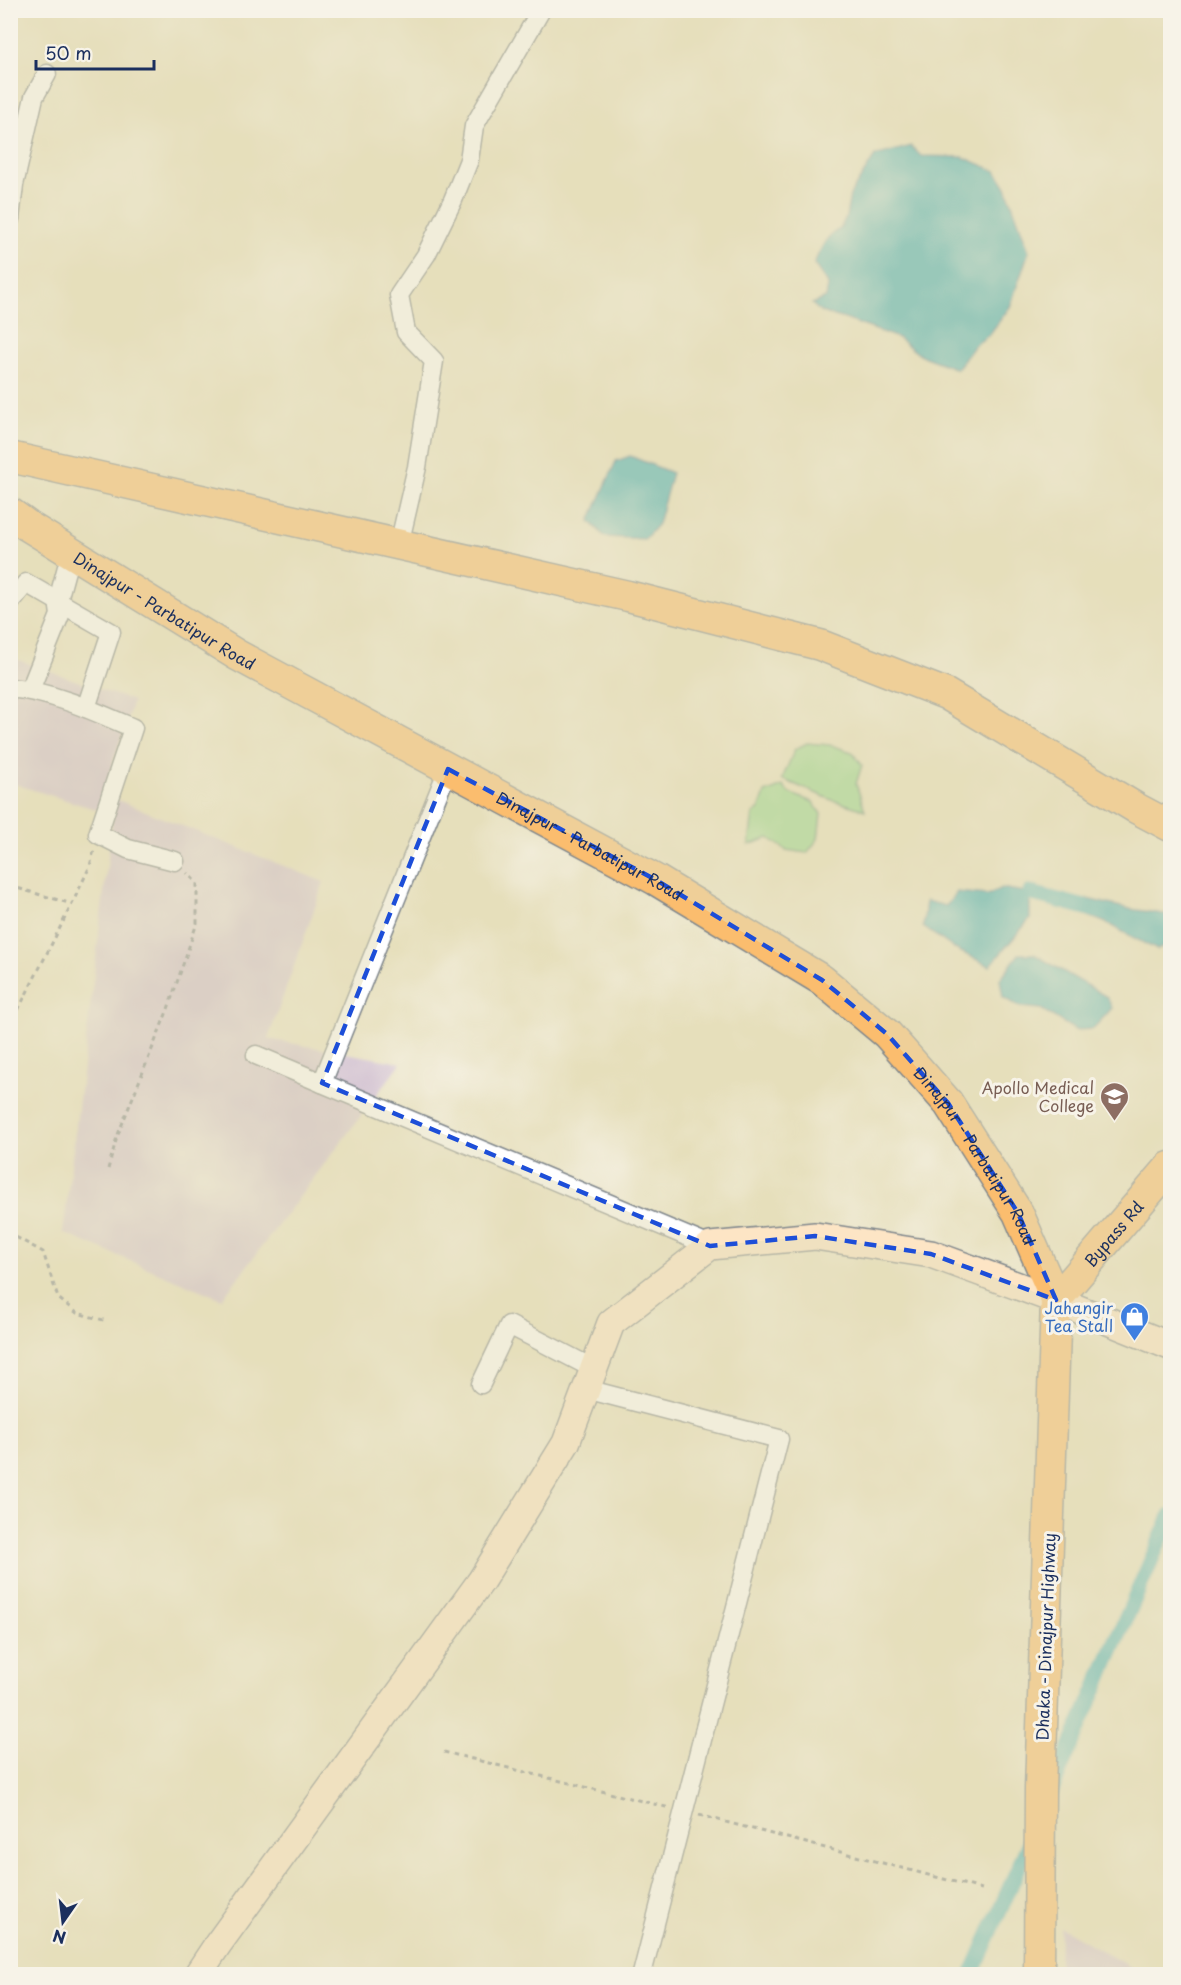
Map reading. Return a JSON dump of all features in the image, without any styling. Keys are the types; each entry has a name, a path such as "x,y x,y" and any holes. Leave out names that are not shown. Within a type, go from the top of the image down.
{"main road":[{"path":"10,457 628,596 820,645 946,694 1170,826"},
{"name":"Dinajpur - Parbatipur Road","path":"10,513 237,655 656,880 822,980 887,1034 948,1103 1018,1214 1056,1300"},
{"name":"Bypass Rd","path":"1056,1300 1170,1167"},
{"name":"Dhaka - Dinajpur Highway","path":"1039,1974 1040,1789 1056,1300"}],"street":[{"path":"399,544 417,467 434,361 406,332 399,295 426,255 453,200 470,160 474,126 541,10"},
{"path":"10,219 12,184 34,97 47,74"},
{"path":"30,690 60,615 58,600 70,552"},
{"path":"10,603 26,583 111,632 86,708"},
{"path":"10,688 30,690 86,708 133,728 98,834 128,849 175,861"},
{"path":"322,1083 448,769"},
{"path":"256,1055 710,1246 815,1236 931,1254 1056,1300 1170,1346"},
{"path":"198,1974 481,1581 566,1443 611,1323 710,1246"},
{"path":"481,1383 509,1325 590,1379 779,1439 642,1974"}],"path":[{"path":"10,1026 90,867 98,834"},
{"path":"108,1169 117,1137 168,1009 197,923 197,883 175,861"},
{"path":"10,886 72,904"},
{"path":"10,1231 14,1236 43,1252 58,1298 78,1313 107,1321"},
{"path":"444,1752 684,1811 982,1889"}],"highlighted area":[{"path":"448,769 656,880 822,980 887,1034 948,1103 1018,1213 1056,1300 931,1254 815,1236 710,1246 322,1083"}],"shaded area":[{"path":"10,657 133,701 98,810 11,783"},
{"path":"115,799 324,882 268,1039 401,1063 222,1299 63,1233"},
{"path":"1060,1927 1142,1974 1059,1974"}],"green space":[{"path":"807,743 830,745 852,752 862,765 856,784 865,810 832,800 782,779 795,749"},
{"path":"783,786 789,793 813,802 821,814 818,839 807,853 786,850 769,838 749,845 753,813 759,810 765,793"}],"water":[{"path":"911,146 921,156 963,157 996,171 1006,187 1029,251 1010,307 989,335 975,345 957,369 920,355 898,338 821,312 812,304 826,298 828,284 814,264 827,239 840,229 846,217 850,195 875,156"},
{"path":"630,456 672,473 658,524 645,539 605,537 590,521 616,461"},
{"path":"1001,888 1030,893 1030,919 990,966 955,949 923,927 926,901 946,906 957,892 988,895"},
{"path":"1087,899 1170,915 1170,946 1157,950 1104,922 1078,912"},
{"path":"1019,954 1034,954 1107,997 1112,1008 1093,1029 1075,1030 1041,1009 1020,1007 1003,997 1000,979"}],"waterway":[{"path":"1030,893 1103,912"},
{"path":"1046,1803 1170,1517"},
{"path":"972,1974 1034,1832"}],"place":[{"name":"Apollo Medical College","path":"1115,1122"},
{"name":"Jahangir Tea Stall","path":"1134,1342"}]}
